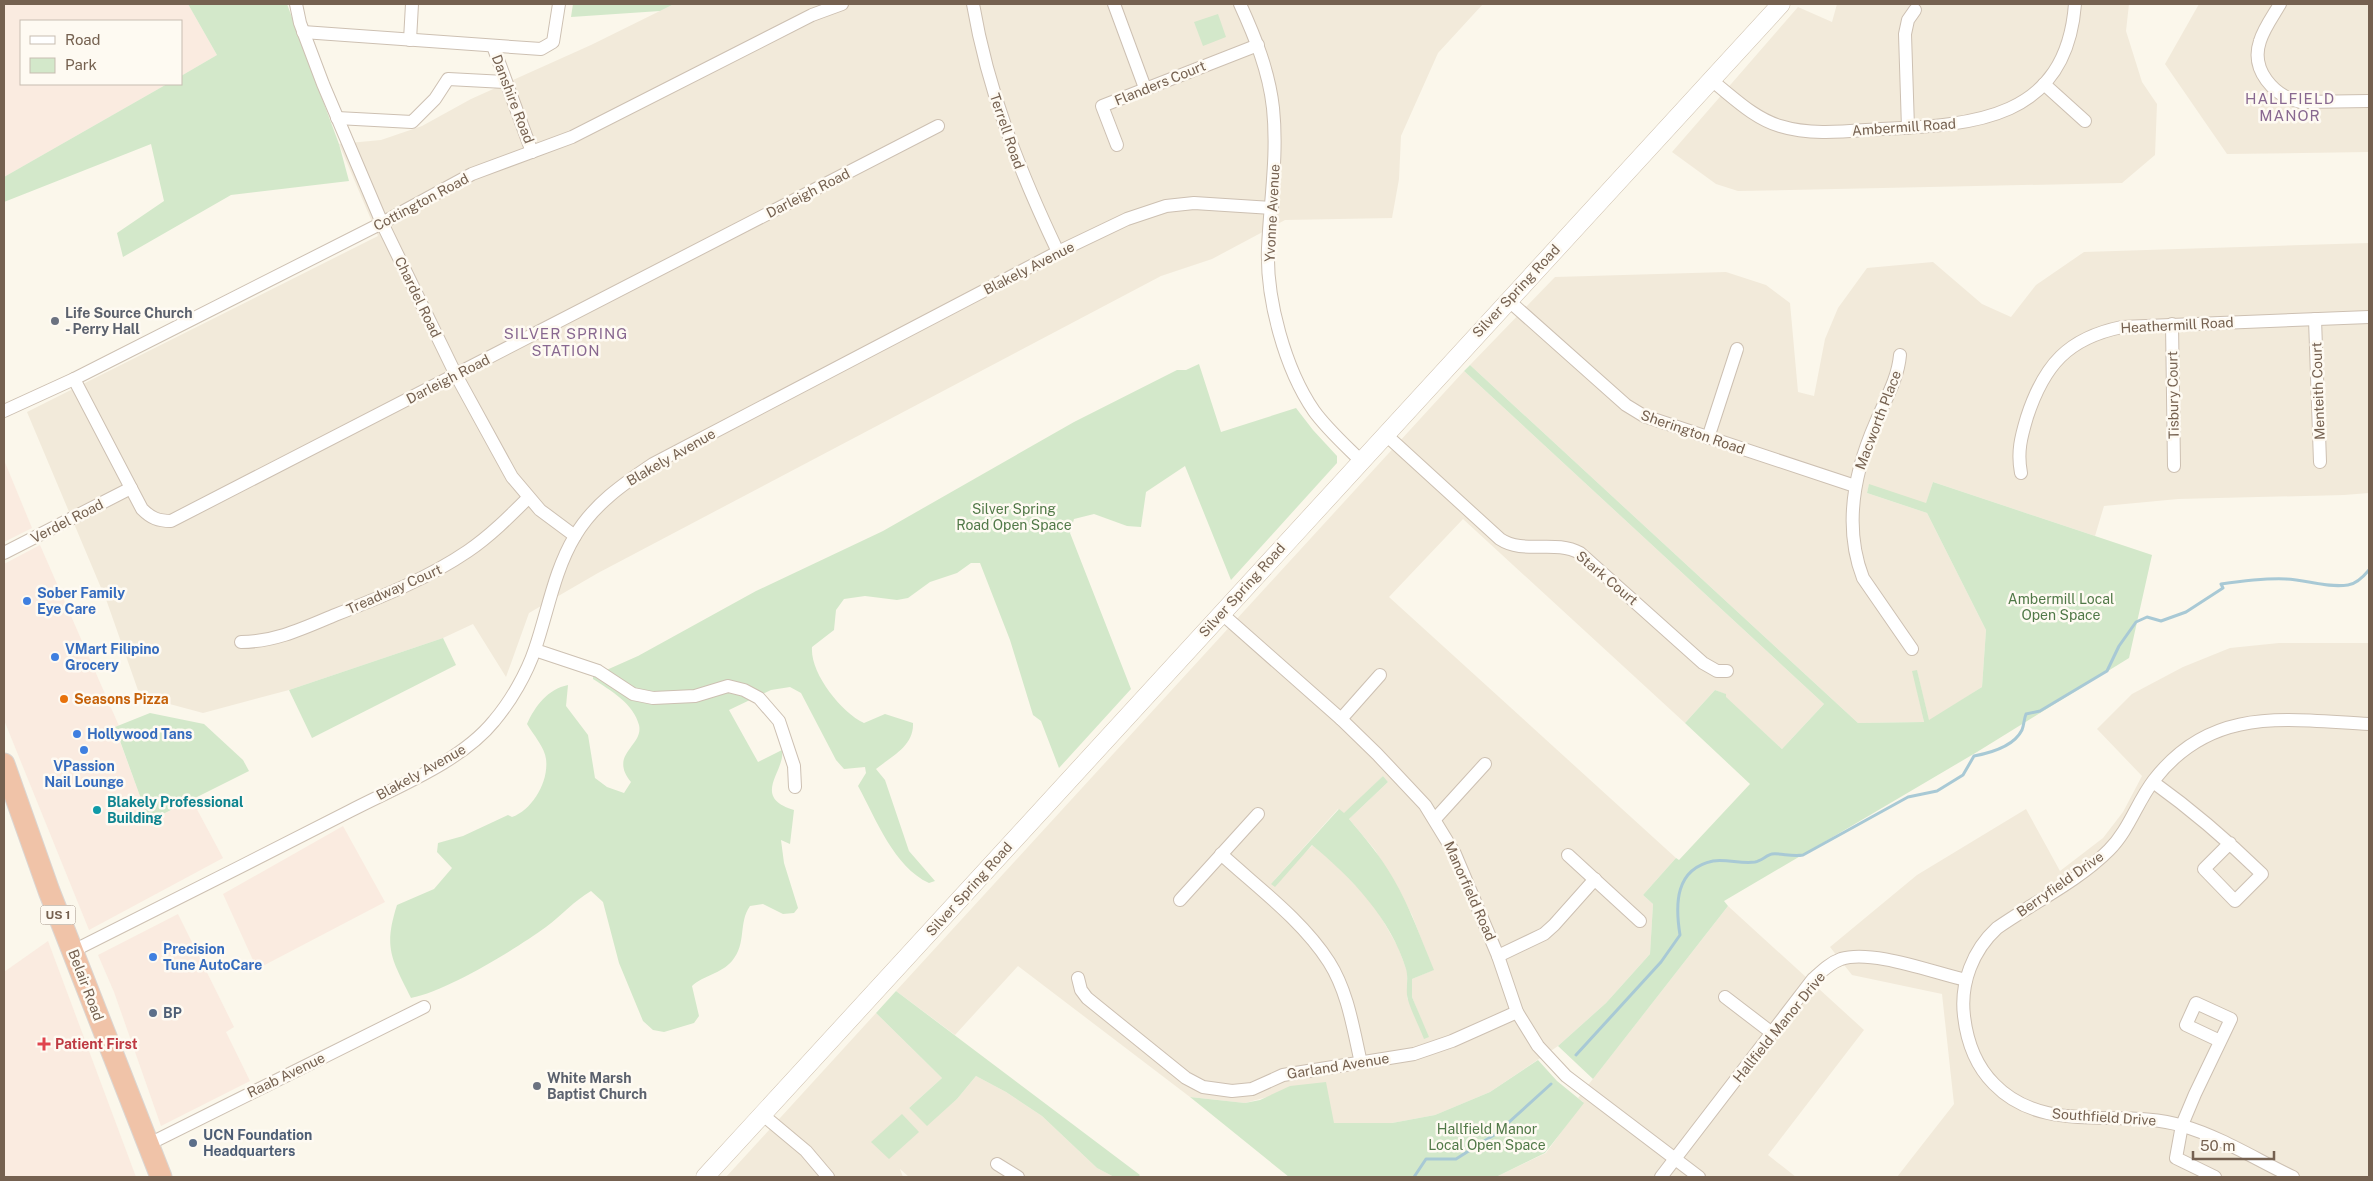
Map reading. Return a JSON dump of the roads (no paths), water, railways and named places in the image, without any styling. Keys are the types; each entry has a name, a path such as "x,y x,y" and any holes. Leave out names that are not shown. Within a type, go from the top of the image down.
{"highway":[{"name":"Belair Road","path":"4,764 73,951 161,1177"}],"main road":[{"name":"Silver Spring Road","path":"705,1177 1781,4"}],"street":[{"name":"Chardel Road","path":"296,4 303,32 382,224 456,375 498,454 528,498 575,536"},
{"path":"410,40 412,4"},
{"path":"303,32 530,49 550,46 556,36 559,4"},
{"name":"Cottington Road","path":"4,411 74,379 382,224 472,174 532,152 605,121 812,15 842,4"},
{"name":"Terrell Road","path":"973,4 982,52 1007,135 1025,182 1058,252"},
{"path":"1114,4 1145,88"},
{"name":"Yvonne Avenue","path":"1240,4 1258,44 1273,107 1276,172 1268,250 1271,290 1276,318 1291,364 1314,411 1361,461"},
{"name":"Ambermill Road","path":"1711,80 1749,110 1769,122 1782,127 1838,132 1962,124 1995,116 2015,107 2044,84 2067,48 2075,4"},
{"path":"2280,4 2259,42 2258,54 2263,75 2274,90 2291,100 2300,102 2369,101"},
{"path":"1908,128 1905,34 1910,16 1915,10"},
{"name":"Flanders Court","path":"1117,145 1102,106 1258,44"},
{"name":"Danshire Road","path":"493,46 532,152"},
{"path":"337,118 412,122 435,99 448,79 506,82"},
{"path":"2044,84 2085,121"},
{"name":"Darleigh Road","path":"74,379 142,509 160,521 171,521 938,126"},
{"name":"Blakely Avenue","path":"73,951 347,812 459,752 474,742 495,720 513,693 535,650 556,576 575,536 588,517 609,495 653,464 1058,252 1127,219 1166,206 1194,203 1272,208"},
{"name":"Sherington Road","path":"1508,300 1636,412 1658,422 1855,486"},
{"name":"Heathermill Road","path":"2021,473 2018,444 2035,393 2057,360 2079,342 2105,330 2122,326 2369,317"},
{"name":"Menteith Court","path":"2315,319 2320,462"},
{"name":"Tisbury Court","path":"2172,324 2174,466"},
{"path":"1708,438 1736,349"},
{"name":"Macworth Place","path":"1900,355 1898,372 1867,444 1855,486 1852,532 1858,565 1871,592 1912,649"},
{"name":"Stark Court","path":"1385,434 1500,539 1515,546 1556,545 1580,553 1703,663 1717,671 1727,671"},
{"name":"Verdel Road","path":"4,553 130,488"},
{"name":"Treadway Court","path":"241,642 284,635 421,579 470,550 488,536 528,498"},
{"name":"Manorfield Road","path":"1222,613 1341,718 1403,780 1435,819 1459,863 1498,956 1517,1012 1538,1046 1566,1076 1699,1177"},
{"path":"535,650 598,670 633,694 653,698 695,696 728,686 744,690 759,698 779,721 794,766 796,788"},
{"path":"1341,718 1380,675"},
{"name":"Berryfield Drive","path":"1966,980 1971,963 1986,937 2101,857 2130,822 2153,782 2176,756 2194,743 2216,731 2242,723 2276,720 2369,724"},
{"path":"1435,819 1485,764"},
{"path":"2153,782 2198,815 2230,843 2262,874 2235,901 2204,869 2230,843"},
{"path":"1180,900 1258,814"},
{"path":"1221,854 1299,926 1328,961 1351,1015 1361,1063"},
{"path":"1568,855 1640,921"},
{"path":"1498,956 1544,934 1594,879"},
{"name":"Hallfield Manor Drive","path":"1661,1177 1813,979 1824,969 1841,959 1852,957 1877,958 1966,980"},
{"name":"Garland Avenue","path":"1078,978 1081,990 1087,998 1186,1078 1203,1087 1252,1089 1283,1074 1361,1063 1432,1048 1517,1012"},
{"name":"Southfield Drive","path":"1966,980 1963,1010 1967,1036 1982,1069 2007,1096 2036,1110 2061,1115 2154,1120 2182,1125 2293,1177"},
{"path":"1725,997 1772,1033"},
{"name":"Raab Avenue","path":"149,1144 424,1007"},
{"path":"2215,1177 2176,1158 2182,1125 2220,1041"},
{"path":"763,1115 806,1150 828,1177"},
{"path":"997,1164 1018,1177"}],"waterway":[{"path":"1576,1055 1661,962 1680,935 1678,923 1680,889 1691,872 1700,865 1713,861 1755,862 1772,854 1803,855 1908,797 1937,791 1963,775 1974,756 1994,751 2018,736 2022,730 2026,714 2040,711 2107,671 2119,646 2136,622 2147,617 2161,621 2186,612 2223,588 2221,584 2278,579 2340,586 2357,581 2369,570"},
{"path":"1414,1177 1426,1159 1456,1159 1497,1133 1551,1084"}],"place":[{"name":"Life Source Church - Perry Hall","path":"55,321"},
{"name":"Sober Family Eye Care","path":"27,601"},
{"name":"VMart Filipino Grocery","path":"55,657"},
{"name":"Seasons Pizza","path":"64,699"},
{"name":"Hollywood Tans","path":"77,734"},
{"name":"VPassion Nail Lounge","path":"84,750"},
{"name":"Blakely Professional Building","path":"97,810"},
{"name":"Precision Tune AutoCare","path":"153,957"},
{"name":"BP","path":"153,1013"},
{"name":"Patient First","path":"44,1044"},
{"name":"White Marsh Baptist Church","path":"537,1086"},
{"name":"UCN Foundation Headquarters","path":"193,1143"}],"district":[{"name":"HALLFIELD MANOR","path":"2290,108"},
{"name":"SILVER SPRING STATION","path":"566,342"}],"park label":[{"name":"Silver Spring Road Open Space","path":"1014,518"},
{"name":"Ambermill Local Open Space","path":"2061,608"},
{"name":"Hallfield Manor Local Open Space","path":"1487,1138"}]}
